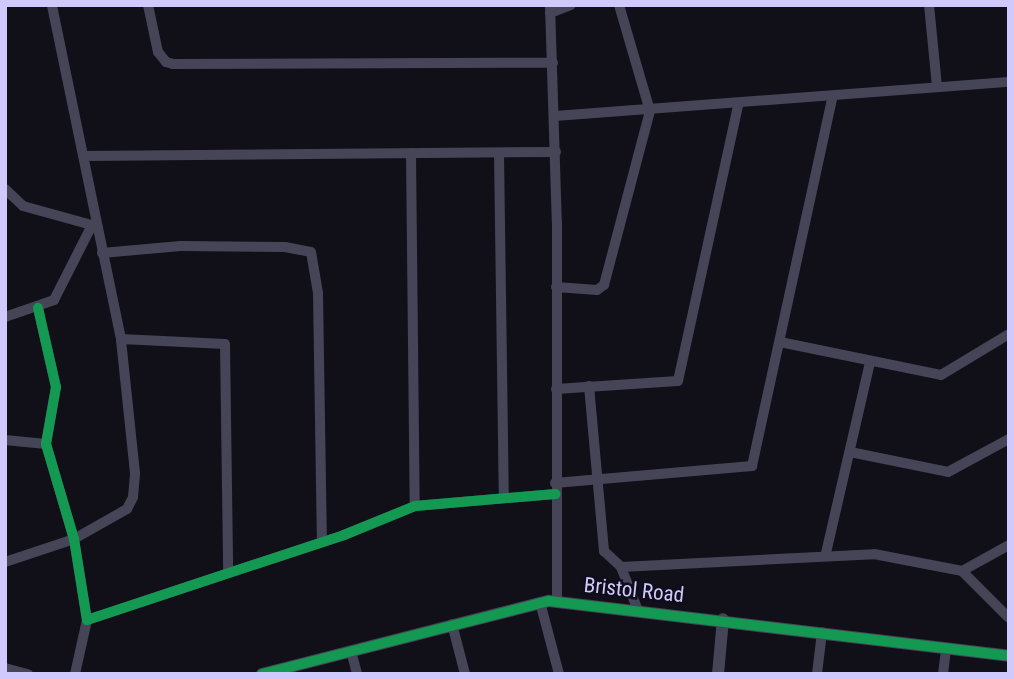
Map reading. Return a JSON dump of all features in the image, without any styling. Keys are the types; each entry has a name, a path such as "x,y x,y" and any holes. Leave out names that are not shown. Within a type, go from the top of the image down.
{"street":[{"path":"5,562 74,539 127,509 133,497 135,473 121,340 94,226 84,156 52,5"},
{"path":"148,5 158,52 173,64 553,63"},
{"path":"557,601 556,152 550,9 572,5"},
{"path":"556,287 597,290 604,285 650,111 619,5"},
{"path":"929,5 937,87"},
{"path":"555,116 738,105 1009,82"},
{"path":"555,483 751,467 833,96"},
{"path":"556,388 678,381 738,105"},
{"path":"84,156 556,152"},
{"path":"411,153 415,506"},
{"path":"499,153 504,498"},
{"path":"5,189 23,206 94,226"},
{"path":"5,317 38,308 60,291 94,226"},
{"path":"102,253 181,246 285,247 311,252 319,329 322,542"},
{"path":"38,308 56,387 46,444 74,539 87,620 75,674"},
{"path":"780,342 870,363 941,375 1009,334"},
{"path":"121,340 225,344 228,573"},
{"path":"826,553 870,363"},
{"path":"589,386 604,551 621,567 636,608"},
{"path":"850,452 948,472 1009,439"},
{"path":"5,440 46,444"},
{"path":"87,620 322,542 415,506 555,494"},
{"path":"962,571 1009,545"},
{"path":"621,567 826,553 882,554 962,571 1009,618"},
{"name":"Bristol Road","path":"264,673 540,602 557,601 636,608 1009,656"},
{"path":"540,602 559,674"},
{"path":"718,674 723,619"},
{"path":"452,624 465,674"},
{"path":"817,674 822,632"},
{"path":"943,674 946,648"},
{"path":"351,651 357,674"},
{"path":"5,668 28,674"}],"cycle path":[{"path":"38,308 56,387 46,444 74,539 87,620 344,535 415,506 555,494"},
{"path":"262,674 549,601 1009,656"}]}
